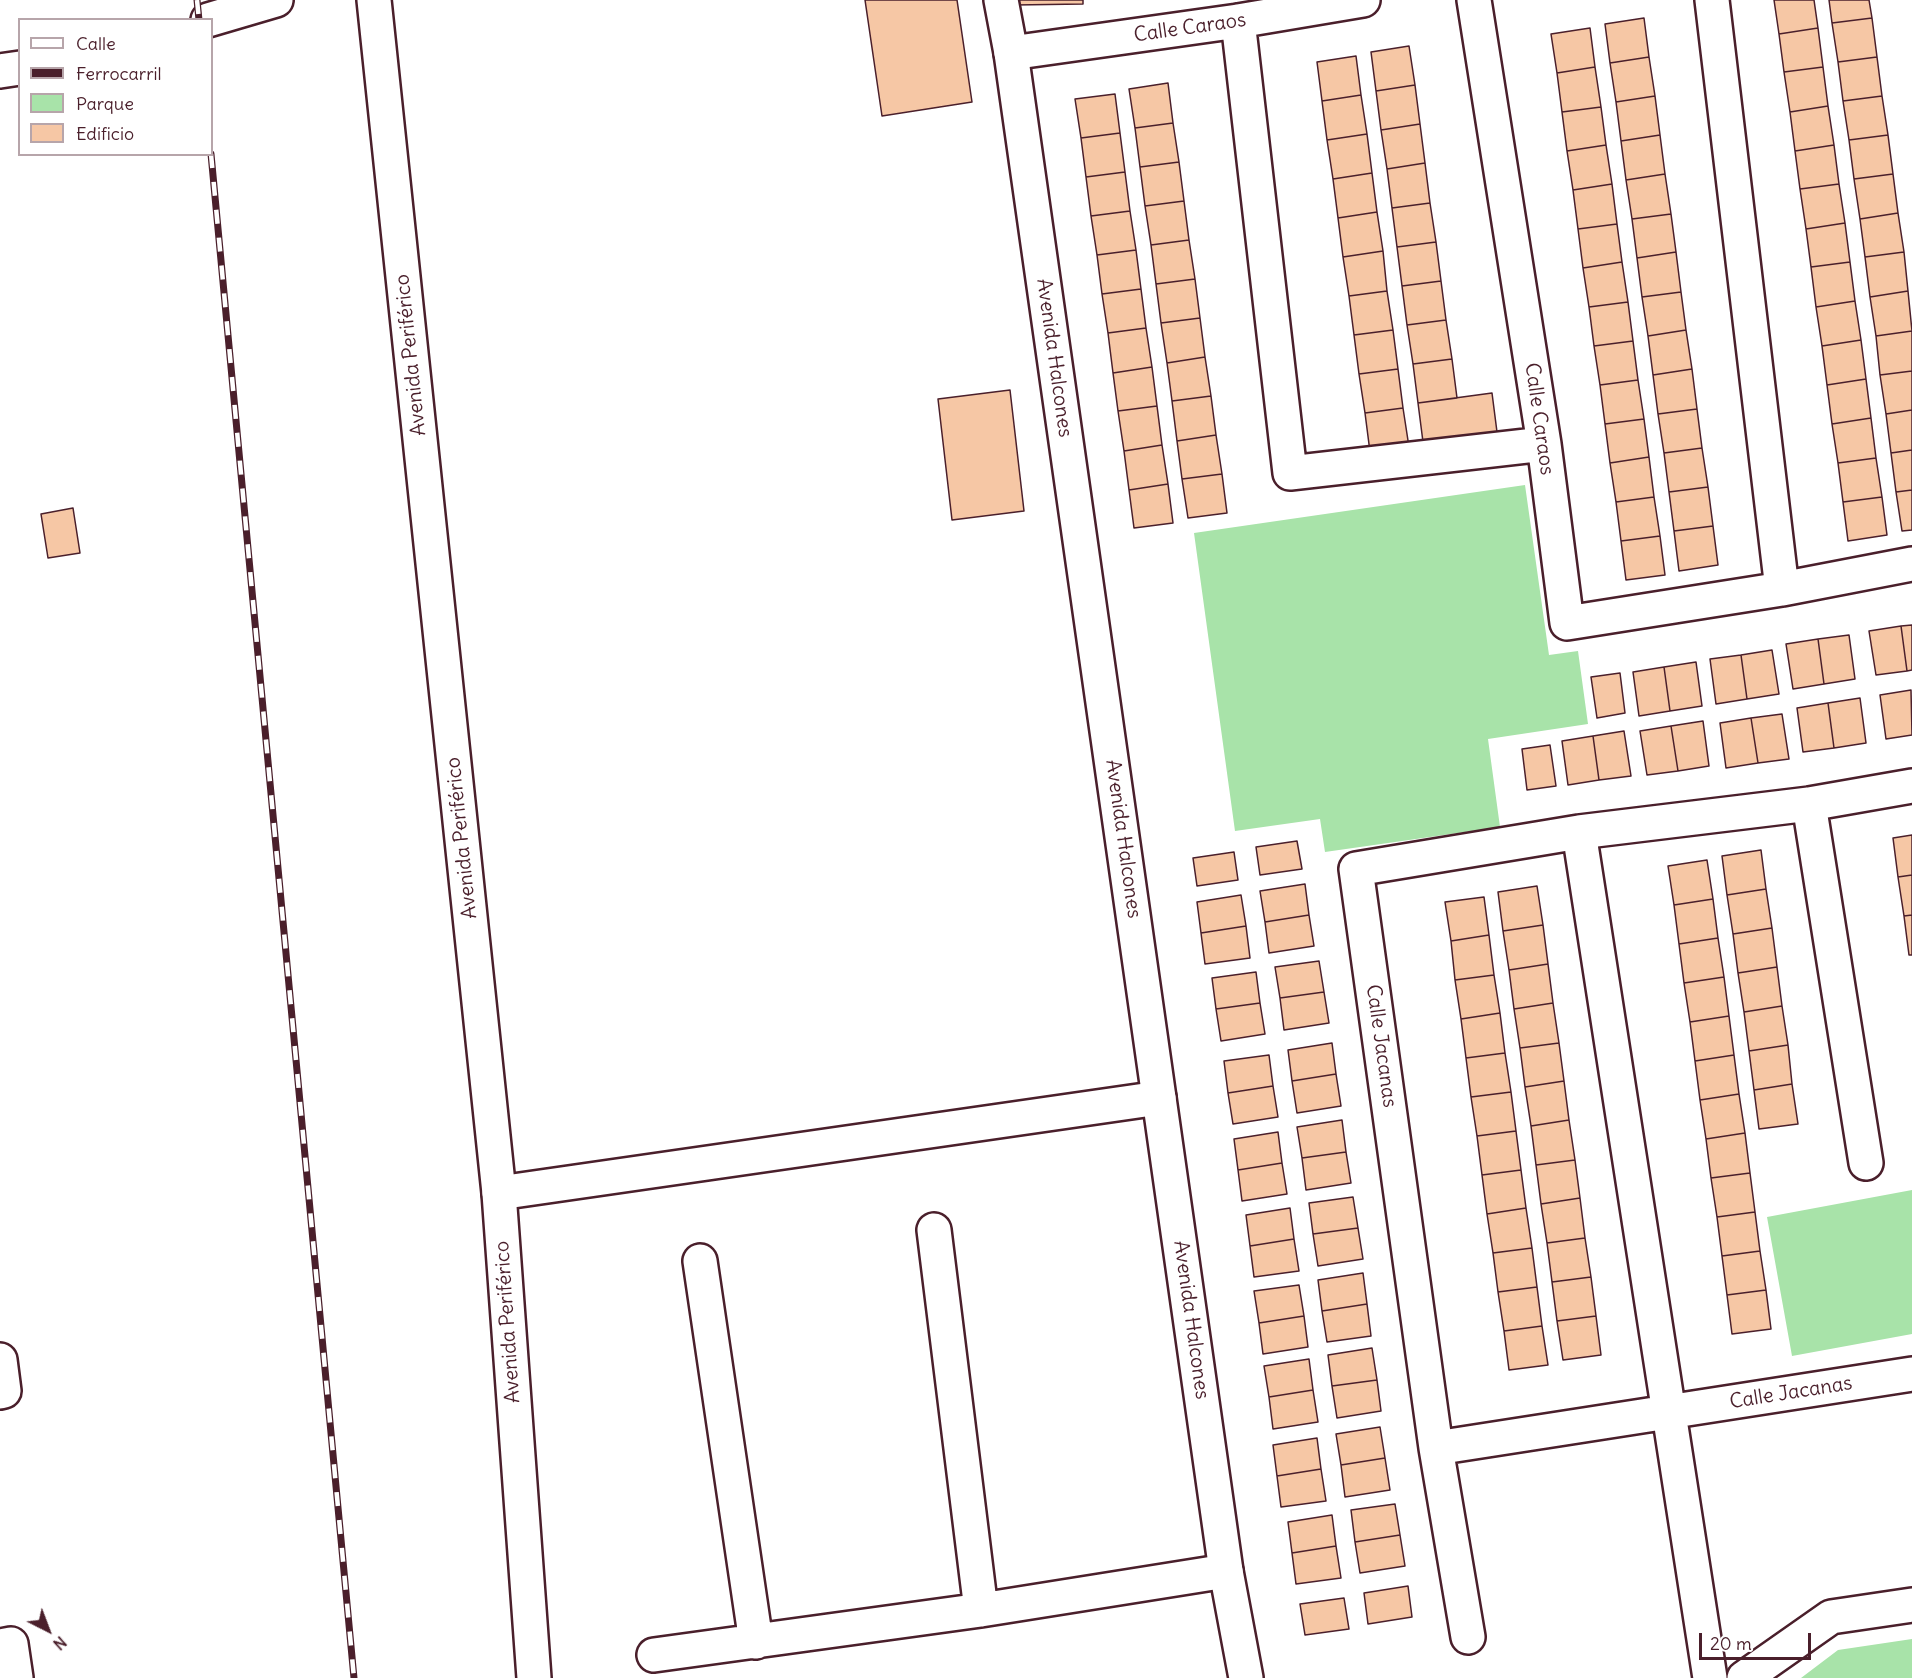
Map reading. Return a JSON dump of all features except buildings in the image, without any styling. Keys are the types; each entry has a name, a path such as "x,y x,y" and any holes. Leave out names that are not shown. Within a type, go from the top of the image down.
{"street":[{"path":"213,19 276,0"},
{"name":"Avenida Periférico","path":"374,0 499,1193 534,1678"},
{"name":"Avenida Halcones","path":"1001,0 1011,53 1226,1571 1246,1678"},
{"name":"Calle Caraos","path":"1011,53 1238,21 1363,0"},
{"name":"Calle Caraos","path":"1474,0 1544,444 1567,623 1782,589 1912,564"},
{"path":"1712,0 1782,589"},
{"path":"1238,21 1290,473 1544,444"},
{"path":"0,71 18,68"},
{"name":"Calle Jacanas","path":"1468,1636 1436,1448 1356,869 1580,832 1809,804 1912,786"},
{"path":"1809,804 1866,1163"},
{"path":"1580,832 1707,1644 1710,1678"},
{"path":"499,1193 1160,1098"},
{"path":"934,1230 981,1610"},
{"path":"700,1261 756,1642"},
{"path":"0,1359 4,1391 0,1392"},
{"name":"Calle Jacanas","path":"1436,1448 1912,1374"},
{"path":"654,1655 981,1610 1226,1571"},
{"path":"1744,1678 1831,1617 1912,1605"},
{"path":"0,1646 11,1644 16,1678"}],"green space":[{"path":"1525,485 1549,655 1578,651 1588,724 1488,739 1500,827 1325,852 1320,819 1235,831 1194,533"},
{"path":"1912,1190 1912,1334 1792,1356 1767,1217"},
{"path":"1912,1639 1912,1678 1801,1678 1838,1650"}],"railway":[{"path":"197,0 199,18"},
{"path":"211,156 354,1678"}]}
